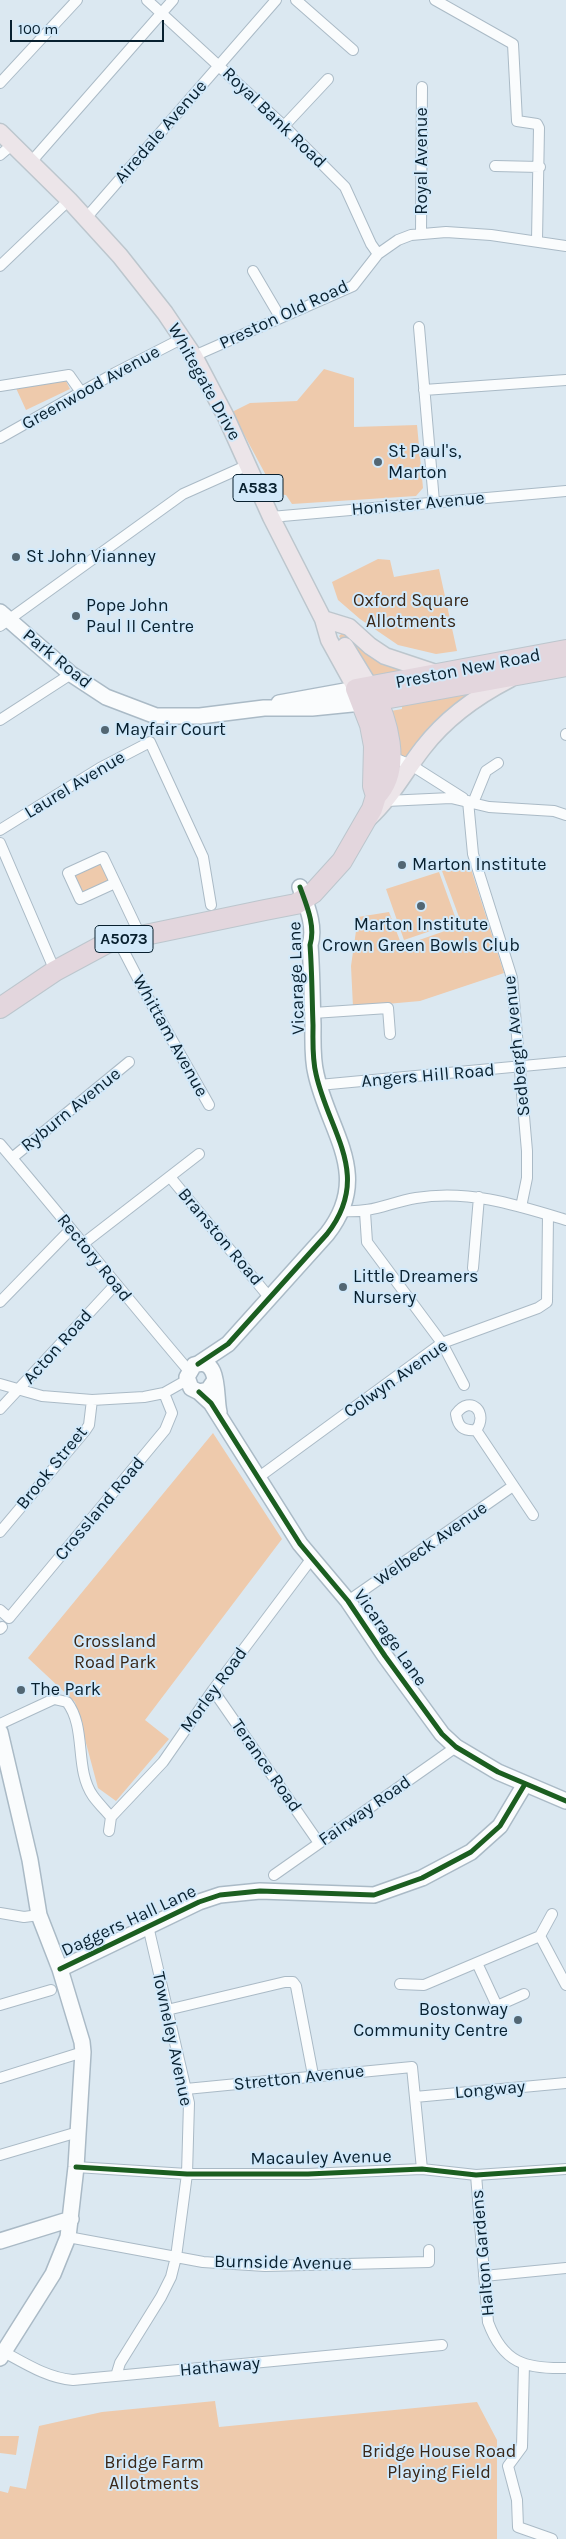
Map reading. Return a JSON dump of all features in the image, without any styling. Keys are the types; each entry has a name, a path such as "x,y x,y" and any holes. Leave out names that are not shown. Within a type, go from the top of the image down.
{"highway":[{"name":"Preston New Road","path":"366,695 441,674 563,653"},
{"name":"Preston New Road","path":"366,695 519,675 563,653"},
{"path":"298,896 329,878 342,861 347,849 381,798 373,786 382,756 385,722 366,695"},
{"name":"A5073","path":"0,1008 55,971 94,949 118,940 264,910 298,896"}],"main road":[{"name":"Whitegate Drive","path":"0,132 6,149 31,162 70,200 134,272 183,338 226,417 271,517 323,619 339,636 366,695"},
{"path":"323,619 350,627 370,646 385,656 441,674"},
{"name":"Preston New Road","path":"381,798 428,741 452,718 485,693 519,675"}],"street":[{"path":"0,83 76,0"},
{"name":"Royal Bank Road","path":"147,0 284,126 345,188 371,244 378,254"},
{"path":"31,162 173,0"},
{"name":"Airedale Avenue","path":"86,218 276,0"},
{"path":"296,0 353,50"},
{"path":"435,0 512,44 516,119 518,123 538,125 540,167 537,240"},
{"path":"284,126 328,79"},
{"name":"Royal Avenue","path":"421,234 422,88"},
{"path":"495,166 540,167"},
{"path":"0,266 70,200"},
{"name":"Preston Old Road","path":"194,356 353,286 378,254 398,240 421,234 455,233 537,240 566,246"},
{"path":"253,271 280,317"},
{"path":"419,326 434,502"},
{"name":"Greenwood Avenue","path":"0,438 81,392 183,338"},
{"path":"0,386 69,374 81,392"},
{"path":"424,390 566,380"},
{"path":"3,619 183,494 248,465"},
{"name":"Honister Avenue","path":"271,517 566,491"},
{"name":"Park Road","path":"3,619 71,674 106,697 156,716 200,716 264,708 312,708 366,695"},
{"path":"0,720 71,674"},
{"name":"Laurel Avenue","path":"0,830 100,768 150,742 203,858 211,905"},
{"path":"382,756 410,765 471,802"},
{"path":"471,802 486,771 498,763"},
{"path":"381,798 429,798 471,802 506,809 554,811 566,815"},
{"name":"Sedbergh Avenue","path":"471,802 473,854 512,978 527,1151 527,1178 521,1207"},
{"path":"0,842 55,971"},
{"path":"115,883 80,899 68,873 103,857 140,935"},
{"name":"Vicarage Lane","path":"298,896 313,937 310,945 313,1056 319,1085 341,1143 349,1185 342,1211 327,1234 228,1344 191,1372 191,1388 199,1392 211,1403 300,1544 348,1601 421,1707 456,1747 498,1772 566,1801"},
{"name":"Whittam Avenue","path":"118,940 147,996 209,1104"},
{"path":"313,1013 388,1008 390,1034"},
{"name":"Ryburn Avenue","path":"12,1158 130,1062"},
{"name":"Angers Hill Road","path":"319,1085 566,1062"},
{"name":"Rectory Road","path":"0,1144 84,1243 115,1285 191,1372"},
{"path":"84,1243 199,1154"},
{"name":"Branston Road","path":"170,1176 269,1297"},
{"path":"342,1211 364,1212 417,1198 453,1195 479,1197 566,1220"},
{"path":"474,1268 479,1197"},
{"path":"364,1212 368,1242 442,1343 464,1386"},
{"name":"Colwyn Avenue","path":"258,1477 442,1343 538,1308 547,1302 548,1215"},
{"path":"0,1302 71,1229"},
{"name":"Acton Road","path":"0,1408 115,1285"},
{"name":"Vicarage Lane","path":"221,1421 216,1401 215,1377 228,1344"},
{"path":"0,1384 42,1396 92,1400 144,1397 164,1393 191,1372 211,1367 215,1377 212,1388 199,1392"},
{"name":"Crossland Road","path":"0,1610 9,1618 147,1453 170,1422 170,1404 164,1393"},
{"name":"Brook Street","path":"0,1532 85,1431 89,1425 92,1400"},
{"path":"476,1430 533,1515"},
{"name":"Welbeck Avenue","path":"348,1601 513,1486"},
{"name":"Morley Road","path":"111,1817 163,1762 213,1690 312,1558"},
{"name":"Terance Road","path":"213,1690 319,1843"},
{"path":"0,1724 54,1699 67,1702 75,1716 85,1777 92,1795 111,1817 109,1831"},
{"path":"0,1732 30,1860 39,1915 60,1969 82,2042 83,2052 76,2168 68,2237 53,2274 1,2356"},
{"name":"Fairway Road","path":"274,1874 456,1747"},
{"name":"Daggers Hall Lane","path":"60,1969 199,1902 220,1895 260,1891 374,1895 422,1878 471,1852 500,1826 525,1784"},
{"path":"0,1913 24,1917 39,1915"},
{"path":"400,1984 424,1985 540,1936 552,1914"},
{"name":"Towneley Avenue","path":"116,2376 120,2363 161,2297 171,2277 176,2257 187,2174 189,2103 148,1926"},
{"path":"540,1936 566,1985"},
{"path":"477,1963 497,2006 524,1994"},
{"path":"167,2010 285,1982 293,1982 296,1986 313,2076"},
{"path":"0,2005 51,1990"},
{"path":"0,2078 83,2052"},
{"name":"Stretton Avenue","path":"186,2090 412,2067 415,2097"},
{"name":"Longway","path":"415,2097 566,2083"},
{"path":"415,2097 422,2169"},
{"path":"0,2155 78,2132"},
{"name":"Macauley Avenue","path":"76,2168 187,2174 308,2174 422,2169 476,2175 566,2169"},
{"name":"Halton Gardens","path":"476,2175 488,2322 495,2341 508,2355 524,2364 545,2368 566,2368"},
{"path":"0,2241 71,2219"},
{"name":"Burnside Avenue","path":"68,2237 203,2262 265,2266 429,2262 428,2250"},
{"path":"484,2276 566,2268"},
{"name":"Hathaway","path":"1,2356 60,2379 116,2376 442,2345"},
{"path":"524,2364 522,2447 508,2466 518,2500 518,2527 552,2539"}],"green space":[{"path":"324,369 354,378 354,427 417,425 423,488 416,496 292,504 286,495 276,494 232,412 250,403 297,401"},
{"path":"65,379 70,389 26,410 15,386"},
{"name":"Oxford Square Allotments","path":"378,559 390,560 394,577 439,569 457,651 436,654 398,645 360,619 338,600 332,582"},
{"path":"349,627 359,636 441,674 382,685 357,666 339,636"},
{"path":"478,689 406,759 394,754 385,712 402,709 402,703"},
{"path":"103,857 115,883 80,899 68,873"},
{"path":"470,866 504,973 420,1001 353,1007 351,966 358,917 389,912 402,946 462,925 442,871"},
{"name":"Marton Institute Crown Green Bowls Club","path":"439,872 457,922 404,940 386,889"},
{"name":"Crossland Road Park","path":"213,1433 282,1539 145,1720 169,1739 116,1801 98,1788 75,1702 28,1658"},
{"path":"215,2401 219,2427 477,2402 497,2440 497,2539 0,2539 0,2491 8,2493 10,2486 26,2489 39,2426 102,2412"},
{"path":"0,2436 19,2436 16,2455 0,2453"}],"cycle path":[{"path":"198,1364 228,1344 327,1234 340,1213 347,1192 344,1154 322,1095 315,1068 310,945 312,930 310,915 300,887"},
{"path":"199,1392 211,1403 300,1544 348,1601 385,1656 442,1734 456,1747 498,1772 566,1801"},
{"path":"60,1969 199,1902 220,1895 260,1891 374,1895 422,1878 471,1852 500,1826 525,1784"},
{"path":"76,2167 187,2174 308,2174 422,2169 476,2175 566,2169"}],"place":[{"name":"St Paul's, Marton","path":"378,462"},
{"name":"St John Vianney","path":"16,557"},
{"name":"Pope John Paul II Centre","path":"76,616"},
{"name":"Mayfair Court","path":"105,730"},
{"name":"Marton Institute","path":"402,865"},
{"name":"Marton Institute Crown Green Bowls Club","path":"421,906"},
{"name":"Little Dreamers Nursery","path":"343,1287"},
{"name":"The Park","path":"21,1690"},
{"name":"Bostonway Community Centre","path":"518,2020"}],"park label":[{"name":"Bridge House Road Playing Field","path":"439,2462"},
{"name":"Bridge Farm Allotments","path":"154,2473"}]}
